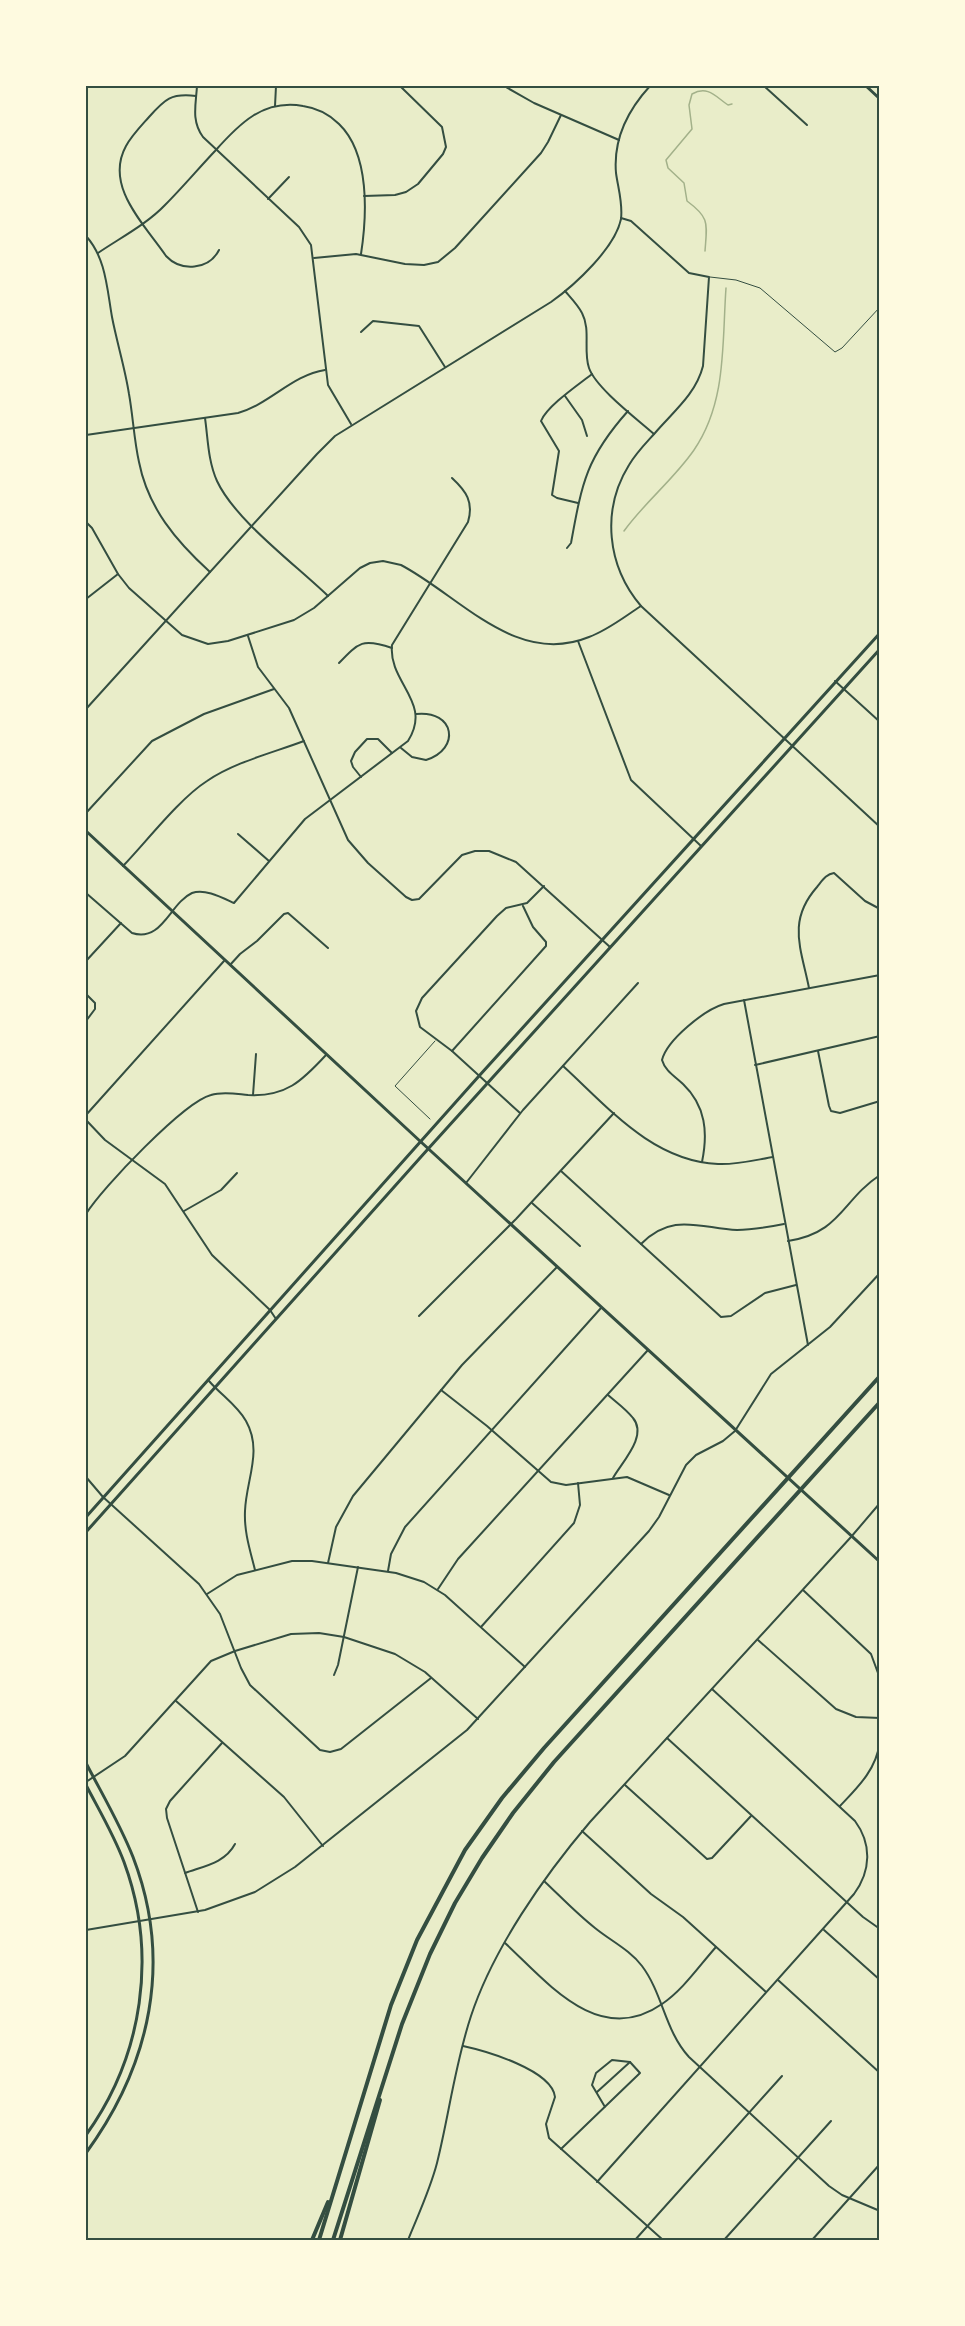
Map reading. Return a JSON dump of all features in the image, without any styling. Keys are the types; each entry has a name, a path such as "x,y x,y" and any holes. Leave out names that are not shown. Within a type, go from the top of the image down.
{"highway":[{"path":"319,2241 373,2060 400,1982 436,1902 465,1850 502,1798 544,1748 879,1376"},
{"path":"333,2241 417,1984 447,1918 477,1866 508,1820 560,1756 879,1402"},
{"path":"340,2241 395,2046"},
{"path":"312,2241 337,2179"}],"main road":[{"path":"866,86 879,99"},
{"path":"86,1517 479,1076 879,633"},
{"path":"86,1532 879,649"},
{"path":"86,831 224,961 879,1562"},
{"path":"86,1763 133,1856 144,1894 154,1967 151,2006 132,2073 117,2106 86,2153"},
{"path":"86,1783 122,1857 135,1896 140,1922 142,1970 134,2036 112,2093 86,2135"}],"street":[{"path":"197,86 194,116 203,137 304,233 311,245 329,389 351,424"},
{"path":"275,106 276,86"},
{"path":"363,196 395,195 406,192 418,184 443,154 446,147 442,127 400,86"},
{"path":"504,86 524,98 619,140"},
{"path":"86,709 321,449 351,424 565,291 609,245 621,218 616,166 619,140 631,109 650,86"},
{"path":"764,86 807,124"},
{"path":"196,96 178,95 163,102 133,135 123,151 119,168 120,187 166,256 179,265 189,267 201,265 211,260 219,250"},
{"path":"98,253 163,208 241,123 275,106 290,104 308,106 326,114 341,126 352,141 359,156 365,220 361,254"},
{"path":"314,258 361,254 405,264 424,265 438,262 455,248 541,153 561,115"},
{"path":"268,199 289,177"},
{"path":"621,218 631,220 689,273 708,277 701,373 688,396 630,462 616,491 611,521 614,554 622,579 641,606 879,827"},
{"path":"86,236 98,253 129,389 140,470 150,498 171,534 210,572"},
{"path":"565,291 580,309 584,318 587,360 592,374 654,434"},
{"path":"361,332 373,321 419,326 445,367"},
{"path":"86,435 232,414 249,409 306,375 326,370"},
{"path":"578,503 552,495 559,451 542,424 543,416 592,374"},
{"path":"565,396 582,420 587,436"},
{"path":"567,548 571,543 586,473 596,452 628,411"},
{"path":"205,418 211,461 218,482 233,507 328,596"},
{"path":"86,893 132,933 146,936 153,933 192,893 202,892 215,895 234,903 305,819 329,799 401,748 413,732 416,714 413,701 394,668 392,648 396,636 465,526 470,512 469,497 452,478"},
{"path":"86,522 92,528 126,585 185,637 204,643 222,643 294,620 328,596 360,568 377,562 401,565 513,637 547,645 578,641 599,633 641,606"},
{"path":"86,598 118,574"},
{"path":"248,636 256,663 289,708 343,831 368,863 406,897 412,900 419,899 456,859 468,852 481,850 511,858 610,947"},
{"path":"578,641 628,775 641,792 701,846"},
{"path":"339,663 353,647 362,643 370,642 392,648"},
{"path":"835,681 879,722"},
{"path":"86,813 152,741 204,714 274,689"},
{"path":"401,748 412,757 426,760 440,752 449,739 448,726 442,719 431,713 416,714"},
{"path":"361,777 351,761 367,739 372,737 378,739 393,754"},
{"path":"123,866 192,792 206,782 226,771 304,741"},
{"path":"238,834 269,861"},
{"path":"808,988 798,921 806,901 821,882 834,873 865,901 879,909"},
{"path":"520,1113 452,1052 426,1033 418,1023 416,1015 419,1003 496,916 514,905 522,905 531,900 544,886"},
{"path":"452,1052 546,946 546,942 530,923 522,905"},
{"path":"229,965 284,914 288,913 328,948"},
{"path":"86,961 121,923"},
{"path":"86,1115 224,961"},
{"path":"702,1162 706,1134 702,1114 692,1094 664,1066 663,1057 699,1016 718,1006 744,1000 879,975"},
{"path":"466,1183 520,1113 638,983"},
{"path":"86,994 95,1003 95,1009 86,1020"},
{"path":"744,1000 808,1345"},
{"path":"755,1065 879,1036"},
{"path":"818,1051 831,1111 840,1113 879,1101"},
{"path":"254,1095 256,1054"},
{"path":"86,1214 103,1190 133,1160 181,1115 210,1095 270,1094 291,1087 306,1076 326,1054"},
{"path":"563,1066 639,1135 657,1147 702,1162 730,1164 772,1157"},
{"path":"419,1316 532,1203 614,1113"},
{"path":"86,1120 105,1140 165,1184 212,1255 270,1310 276,1319"},
{"path":"561,1171 721,1317 731,1316 765,1293 796,1285"},
{"path":"183,1212 221,1190 237,1173"},
{"path":"788,1241 807,1238 825,1229 879,1174"},
{"path":"532,1203 580,1246"},
{"path":"641,1244 657,1231 680,1224 738,1230 785,1224"},
{"path":"328,1563 334,1533 349,1503 483,1341 557,1267"},
{"path":"86,1930 198,1912 236,1900 263,1887 295,1868 446,1750 478,1719 649,1531 679,1476 691,1460 735,1431 767,1379 783,1362 830,1327 879,1273"},
{"path":"387,1571 391,1554 405,1527 602,1308"},
{"path":"437,1590 459,1559 648,1350"},
{"path":"208,1380 239,1412 252,1436 254,1460 244,1518 255,1570"},
{"path":"441,1390 555,1484 631,1478 669,1496"},
{"path":"607,1394 633,1418 638,1429 635,1441 613,1478"},
{"path":"86,1477 103,1497 186,1570 207,1594 224,1621 243,1674 254,1689 325,1752 341,1749 431,1678"},
{"path":"481,1628 570,1528 579,1511 578,1483"},
{"path":"408,2241 434,2171 463,2046 477,2000 505,1943 544,1881 582,1831 758,1640 879,1503"},
{"path":"207,1594 231,1578 292,1561 387,1571 417,1579 437,1590 525,1667"},
{"path":"334,1675 358,1567"},
{"path":"803,1590 871,1654 878,1673 879,1697"},
{"path":"86,1783 125,1756 208,1664 235,1651 277,1637 299,1633 344,1636 394,1654 431,1678 478,1719"},
{"path":"758,1640 836,1709 856,1717 879,1718"},
{"path":"597,2182 846,1903 858,1889 864,1877 868,1852 860,1827 712,1689"},
{"path":"176,1700 284,1797 323,1846"},
{"path":"667,1738 846,1903 879,1929"},
{"path":"198,1912 167,1818 168,1805 222,1742"},
{"path":"840,1806 870,1771 876,1758 879,1742"},
{"path":"624,1784 707,1859 712,1858 751,1816"},
{"path":"582,1831 647,1891 680,1914 766,1992"},
{"path":"185,1873 220,1861 230,1853 235,1844"},
{"path":"544,1881 595,1928 636,1959 647,1973 680,2046 700,2067 833,2189 879,2211"},
{"path":"823,1929 879,1980"},
{"path":"505,1943 565,1999 587,2012 604,2017 623,2018 642,2014 661,2005 716,1947"},
{"path":"777,1979 879,2073"},
{"path":"463,2046 510,2060 552,2086 555,2097 546,2131 549,2138 663,2241"},
{"path":"561,2150 640,2073 630,2062 612,2060 596,2073 592,2081 605,2107"},
{"path":"597,2092 630,2062"},
{"path":"635,2241 782,2076"},
{"path":"724,2241 831,2121"},
{"path":"812,2241 879,2164"}],"lane":[{"path":"708,277 736,280 760,288 835,352 842,348 879,307"},
{"path":"430,1119 395,1086 436,1040"}],"waterway":[{"path":"705,251 706,227 703,217 687,201 684,183 668,168 666,160 692,129 689,105 692,94 707,91 728,105 732,104"},
{"path":"624,531 686,461 705,432 718,392 721,372 726,288"}]}
